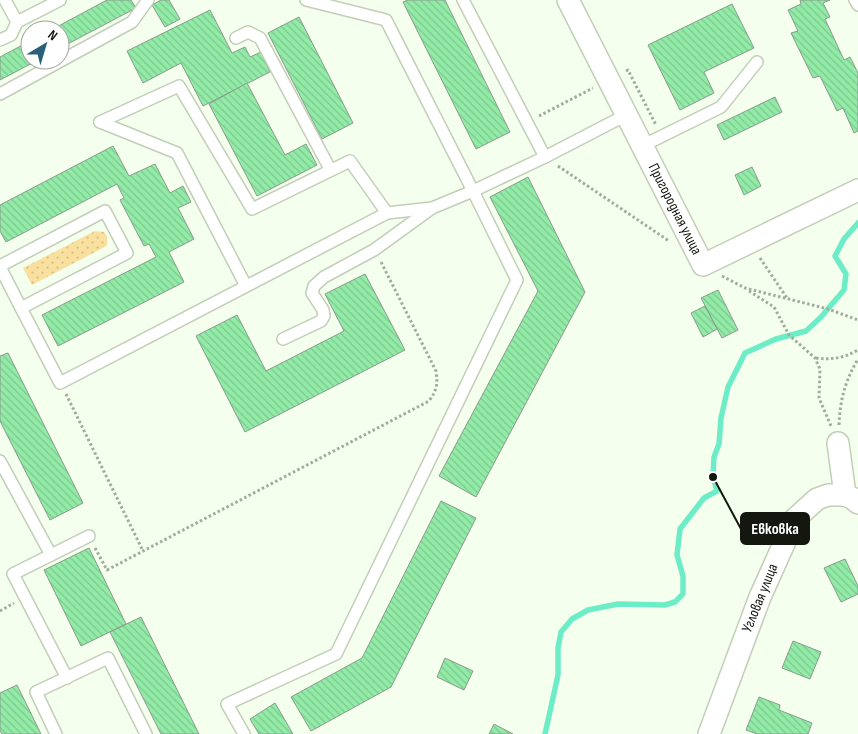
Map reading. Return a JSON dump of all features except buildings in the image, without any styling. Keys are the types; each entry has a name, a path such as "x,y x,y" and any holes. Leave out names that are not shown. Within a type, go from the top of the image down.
{"street":[{"name":"Пригородная улица","path":"568,0 703,265 858,190"},
{"path":"838,443 852,499"},
{"name":"Угловая улица","path":"709,734 760,597 795,518 817,499 828,495 852,499"}],"lane":[{"path":"5,0 17,22"},
{"path":"0,40 11,35 17,22 60,0"},
{"path":"0,94 132,22 148,0"},
{"path":"244,734 227,704 336,654 517,280 386,20 306,0"},
{"path":"463,0 545,157"},
{"path":"856,0 858,6"},
{"path":"236,38 248,32 260,38 330,169"},
{"path":"642,146 721,107 757,62"},
{"path":"246,286 177,153 100,122 179,86 252,210 330,169 350,161 388,212"},
{"path":"283,339 320,321 324,316 323,310 312,293 314,286 324,277 374,250 432,208 545,157 626,115"},
{"path":"21,308 127,253 105,211 0,266 21,308 60,383 388,212 432,208"},
{"path":"0,461 51,555"},
{"path":"67,678 13,574 89,536"},
{"path":"56,734 36,692 108,658 146,734"}],"path":[{"path":"545,157 671,243"},
{"path":"750,242 787,299"},
{"path":"89,536 107,570 428,401 436,392 438,383 436,371 374,250"},
{"path":"703,265 745,288 774,308 789,335 816,358 820,369 819,398 838,443"},
{"path":"745,288 828,309 858,320"},
{"path":"816,358 832,360 848,356 858,350"},
{"path":"838,443 840,403 850,373 858,359"},
{"path":"60,383 143,552"}],"shaded area":[{"path":"95,231 104,232 107,236 107,245 32,285 23,268"}],"waterway":[{"path":"545,734 558,675 558,648 561,632 572,619 588,610 618,604 665,605 675,602 683,594 683,576 677,555 680,529 704,498 717,491 713,477 714,457 719,444 721,418 728,387 745,353 776,339 806,331 844,290 846,274 835,256 844,239 858,223"}],"place":[{"name":"Евковка","path":"713,477"}]}
